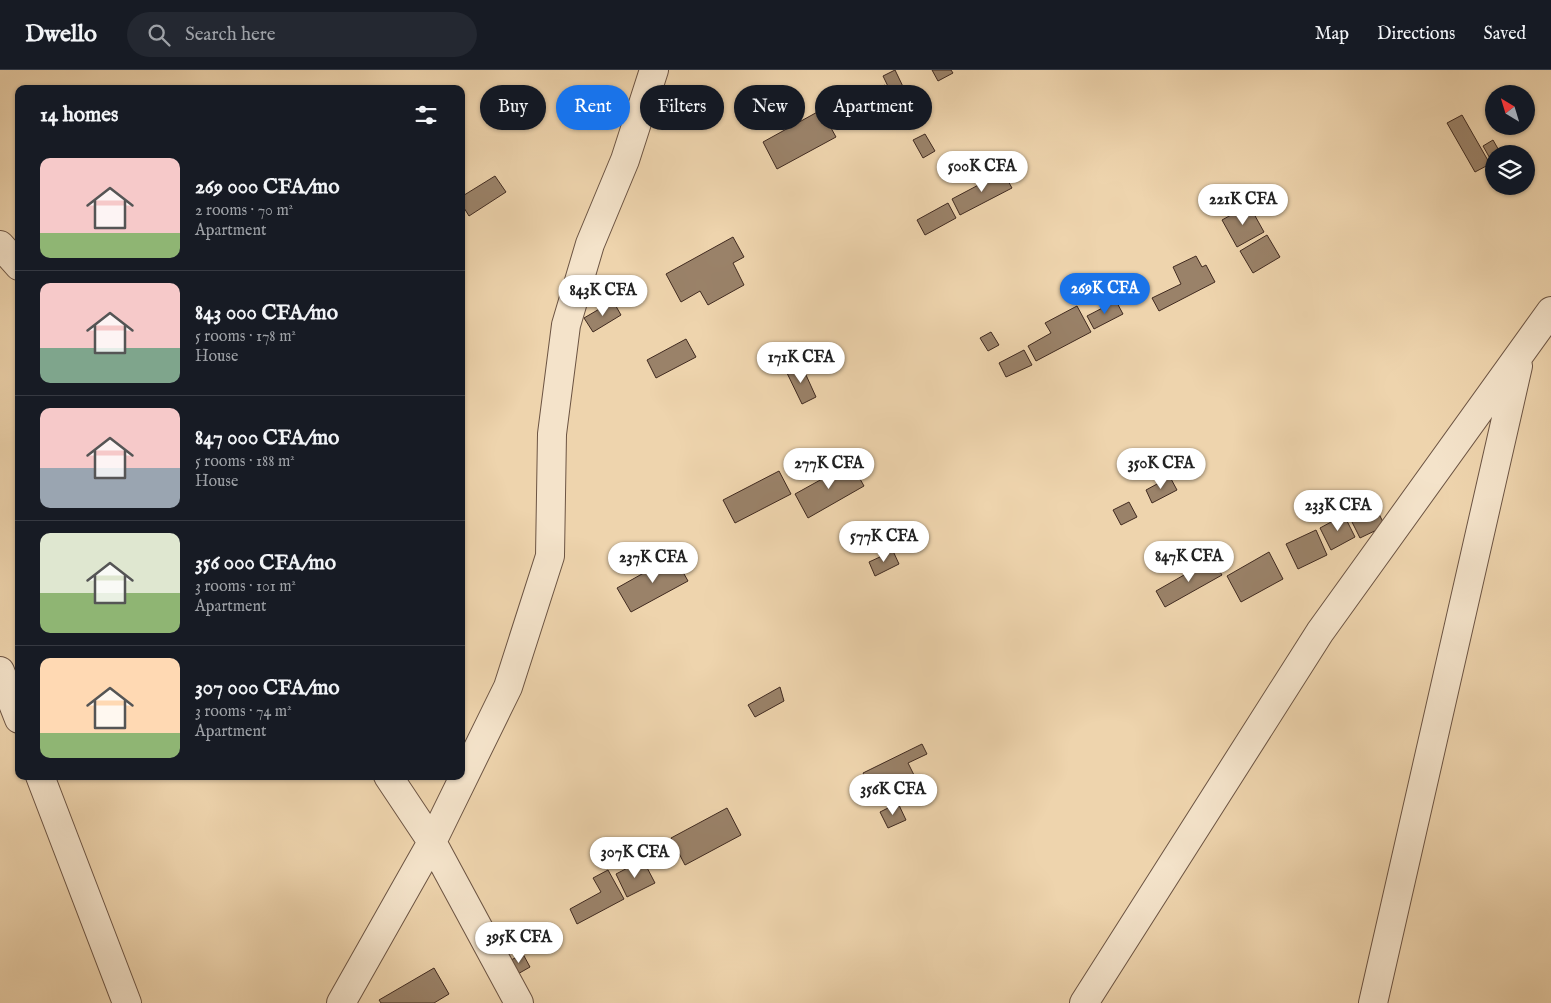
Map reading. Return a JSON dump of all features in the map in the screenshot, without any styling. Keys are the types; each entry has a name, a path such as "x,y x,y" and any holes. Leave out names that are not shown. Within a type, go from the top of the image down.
{"street":[{"path":"465,775 508,687 550,556 552,434 566,325 590,244 625,160 654,70"},
{"path":"0,245 15,262"},
{"path":"1084,1003 1320,632 1551,311"},
{"path":"1373,1003 1520,356"},
{"path":"0,670 15,709"},
{"path":"42,780 127,1003"},
{"path":"391,780 432,842 519,1003"},
{"path":"341,1003 432,842 462,780"}],"building":[{"path":"895,70 902,85 887,85 883,76"},
{"path":"932,70 951,70 953,73 938,81"},
{"path":"815,113 815,130 832,130 836,137 777,169 763,142 785,130 805,130 805,119"},
{"path":"1462,115 1485,155 1485,167 1475,172 1447,123"},
{"path":"925,134 935,151 923,158 913,140"},
{"path":"1493,140 1496,145 1485,145 1485,150 1483,146"},
{"path":"1003,172 1012,188 960,215 952,199"},
{"path":"495,176 506,192 469,216 465,210 465,195"},
{"path":"948,203 956,218 925,235 917,220"},
{"path":"1249,205 1264,232 1237,247 1222,220"},
{"path":"1267,235 1280,257 1253,273 1240,251"},
{"path":"733,237 744,257 733,263 744,285 708,305 700,291 681,302 666,274"},
{"path":"1196,256 1202,267 1206,265 1215,282 1159,311 1152,298 1181,284 1173,267"},
{"path":"613,301 621,315 593,332 584,318"},
{"path":"1116,301 1123,314 1094,329 1087,316"},
{"path":"1077,306 1091,332 1036,361 1028,346 1051,333 1045,323"},
{"path":"991,332 999,345 988,351 980,338"},
{"path":"686,339 696,357 656,378 647,360"},
{"path":"1024,350 1032,365 1006,377 999,363"},
{"path":"801,364 816,397 802,404 786,371"},
{"path":"851,463 864,486 808,518 795,494"},
{"path":"779,471 791,494 735,523 723,500"},
{"path":"1170,477 1177,490 1152,503 1146,490"},
{"path":"1129,502 1137,517 1121,525 1113,510"},
{"path":"1373,502 1385,526 1360,538 1348,514"},
{"path":"1344,515 1355,537 1331,550 1320,528"},
{"path":"1316,530 1327,555 1298,569 1286,544"},
{"path":"893,551 899,564 875,576 869,562"},
{"path":"1269,552 1283,579 1241,602 1227,576"},
{"path":"674,556 688,581 631,612 617,588"},
{"path":"1212,559 1222,575 1165,607 1156,591"},
{"path":"780,687 784,701 755,717 748,705"},
{"path":"922,744 927,754 908,763 914,775 873,795 863,773"},
{"path":"898,803 906,820 888,828 880,812"},
{"path":"727,808 741,835 685,865 671,838"},
{"path":"643,860 655,883 627,897 616,874"},
{"path":"608,870 624,899 577,924 570,909 601,892 593,878"},
{"path":"523,954 530,967 516,975 509,961"},
{"path":"434,968 449,994 434,1003 381,1003 379,1000"}]}
